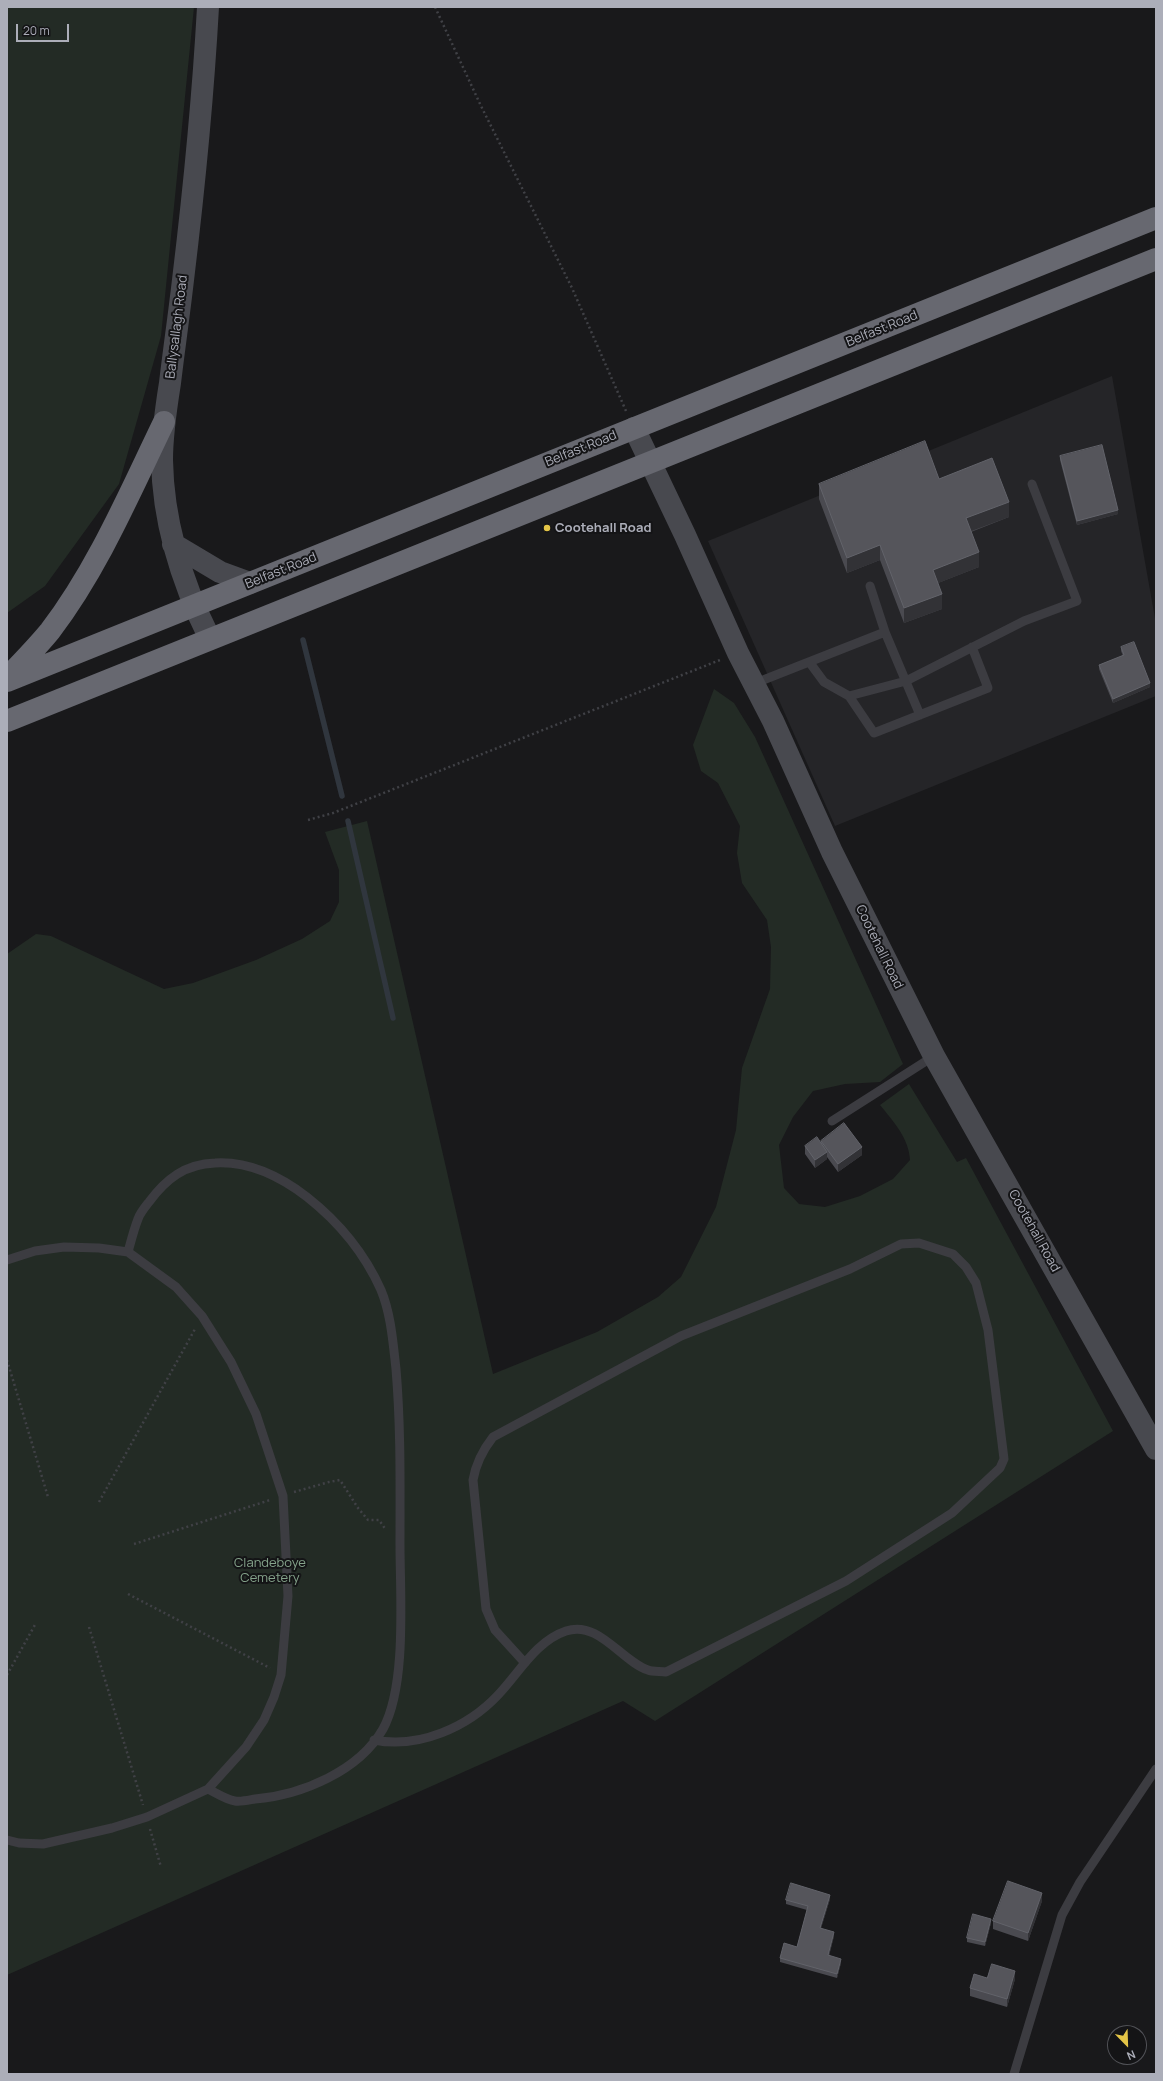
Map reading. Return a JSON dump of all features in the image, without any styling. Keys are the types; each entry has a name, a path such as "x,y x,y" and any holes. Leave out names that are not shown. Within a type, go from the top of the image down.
{"highway":[{"name":"Belfast Road","path":"7,680 1156,218"},
{"path":"7,721 1156,260"},
{"path":"7,680 50,630 76,591 103,546 164,422"}],"street":[{"name":"Ballysallagh Road","path":"208,7 200,119 184,273 164,422 162,460 166,505 173,544 194,606 210,639"},
{"name":"Cootehall Road","path":"634,428 738,653 773,721 832,852 934,1056 1156,1449"},
{"path":"173,544 215,569 250,583"}],"lane":[{"path":"848,696 906,681 1024,621 1077,601 1032,484"},
{"path":"870,586 884,632 920,715"},
{"path":"753,684 810,663 884,632"},
{"path":"810,663 824,682 848,696 874,733 988,688 972,647"},
{"path":"832,1121 934,1056"},
{"path":"128,1252 139,1216 162,1184 185,1170 210,1163 225,1162 256,1167 297,1189 324,1210 347,1234 366,1261 382,1293 393,1336 400,1412 399,1660 393,1702 383,1729 367,1750 338,1773 308,1786 270,1798 234,1802 208,1789"},
{"path":"374,1740 385,1742 408,1740 433,1736 455,1728 480,1712 498,1695 525,1663 549,1639 567,1630 582,1629 593,1632 648,1670 666,1672 821,1594 952,1514 1000,1468 1004,1459 988,1330 976,1283 966,1267 953,1254 938,1248 919,1243 901,1244 850,1269 681,1336 493,1437 485,1447 476,1463 473,1480 486,1609 495,1630 525,1663"},
{"path":"7,1260 35,1251 64,1247 99,1248 128,1252 176,1287 202,1316 231,1362 256,1414 284,1496 288,1596 281,1674 274,1698 264,1720 246,1747 208,1789 147,1817 112,1828 43,1844 20,1843 7,1840"},
{"path":"1014,2074 1062,1914 1080,1882 1156,1769"}],"path":[{"path":"435,7 481,106 572,288 634,428"},
{"path":"308,820 333,812 738,653"},
{"path":"99,1502 202,1316"},
{"path":"7,1360 48,1497"},
{"path":"128,1594 281,1674"},
{"path":"7,1675 36,1623"},
{"path":"89,1627 161,1867"}],"shaded area":[{"path":"1112,376 1156,624 1156,696 835,826 708,541"}],"green space":[{"path":"7,7 194,7 161,336 119,484 45,586 7,613"},
{"name":"Clandeboye Cemetery","path":"714,689 734,703 755,737 903,1064 880,1082 845,1084 813,1091 793,1117 779,1145 784,1188 799,1204 825,1207 860,1196 893,1179 910,1160 909,1152 900,1130 880,1105 909,1084 957,1162 966,1158 1113,1431 655,1721 623,1701 7,1975 7,954 36,934 51,936 164,989 193,983 256,960 302,939 330,921 339,902 339,870 325,832 367,821 493,1374 597,1332 658,1297 681,1277 716,1207 736,1130 742,1068 770,989 771,947 767,920 742,883 737,853 740,826 718,783 701,771 693,745"}],"building":[{"path":"925,441 939,479 992,458 1009,502 966,518 979,552 933,570 942,594 904,608 880,545 847,558 819,484"},
{"path":"1102,445 1118,510 1077,521 1060,456"},
{"path":"1134,642 1150,683 1113,699 1099,665 1124,655 1121,647"},
{"path":"844,1123 862,1147 838,1164 821,1141"},
{"path":"817,1137 827,1152 815,1160 805,1146"},
{"path":"1008,1881 1042,1893 1028,1933 993,1921"},
{"path":"791,1883 830,1895 820,1928 834,1932 828,1955 841,1959 837,1974 780,1958 784,1943 797,1947 808,1906 786,1900"},
{"path":"973,1914 991,1919 985,1942 967,1938"},
{"path":"992,1964 1015,1971 1007,1999 970,1988 974,1974 987,1978"}],"waterway":[{"path":"303,640 342,796"},
{"path":"348,821 393,1018"}],"place":[{"name":"Cootehall Road","path":"547,528"}]}
